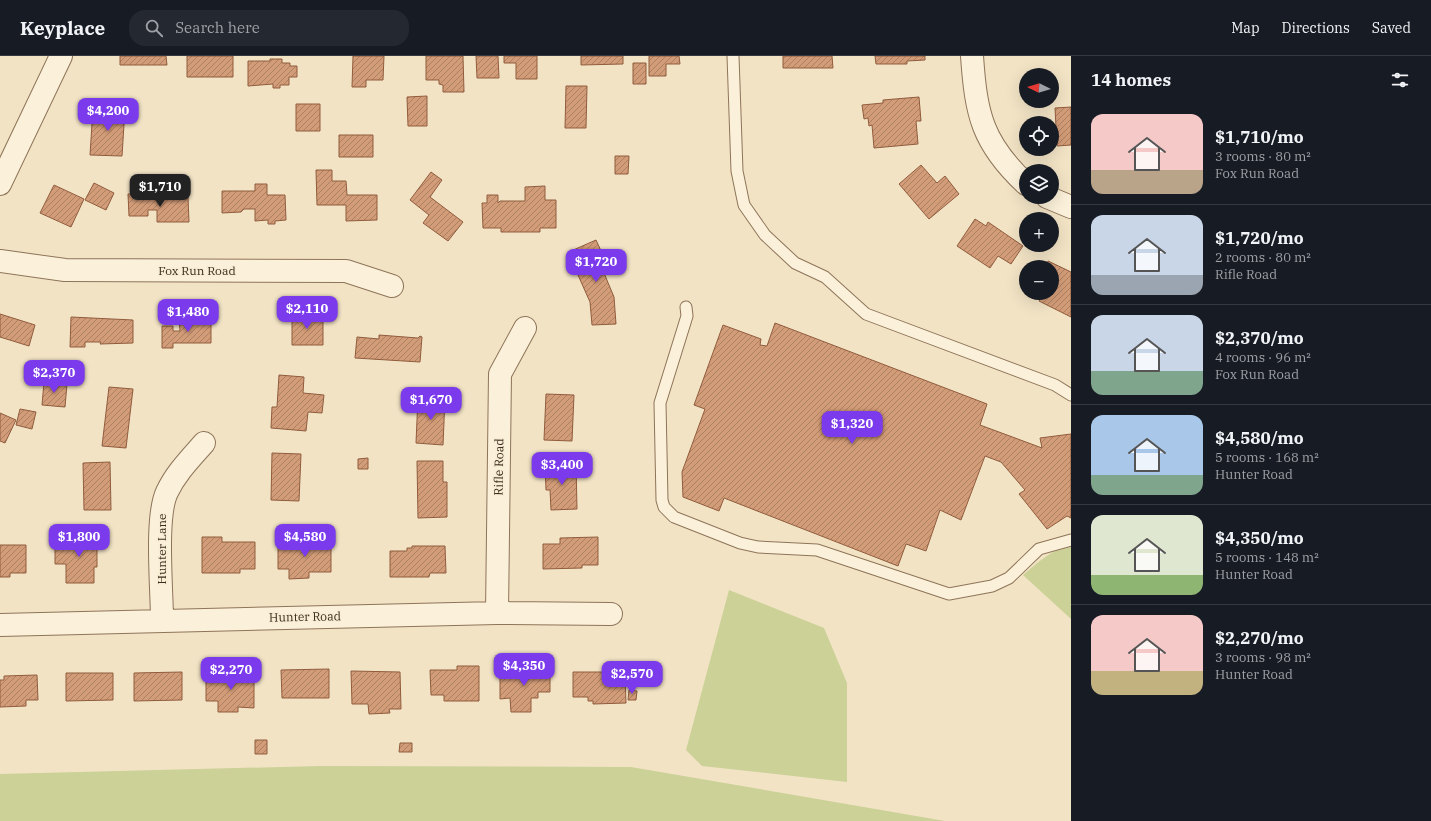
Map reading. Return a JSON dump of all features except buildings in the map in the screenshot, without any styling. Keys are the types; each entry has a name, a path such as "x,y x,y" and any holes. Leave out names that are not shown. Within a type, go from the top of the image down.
{"street":[{"path":"0,184 61,56"},
{"path":"972,56 976,101 982,124 991,143 1008,167 1019,177"},
{"path":"1059,202 1071,207"},
{"name":"Fox Run Road","path":"0,261 65,270 346,271 392,286"},
{"name":"Rifle Road","path":"497,613 500,374 525,328"},
{"name":"Hunter Lane","path":"162,620 161,514 166,493 176,474 204,443"},
{"name":"Hunter Road","path":"0,625 497,613 611,614"}],"lane":[{"path":"733,56 737,171 744,205 765,235 795,263 825,277 866,314 1055,385 1071,395"},
{"path":"686,307 684,327 660,403 662,500 664,507 674,517 740,543 758,547 817,550 949,594 992,586 1009,578 1039,549 1071,540"}],"green space":[{"path":"1071,546 1071,619 1023,575 1051,553"},
{"path":"729,590 824,628 847,683 847,782 702,766 686,750"},
{"path":"321,766 631,767 945,821 0,821 0,774"}]}
